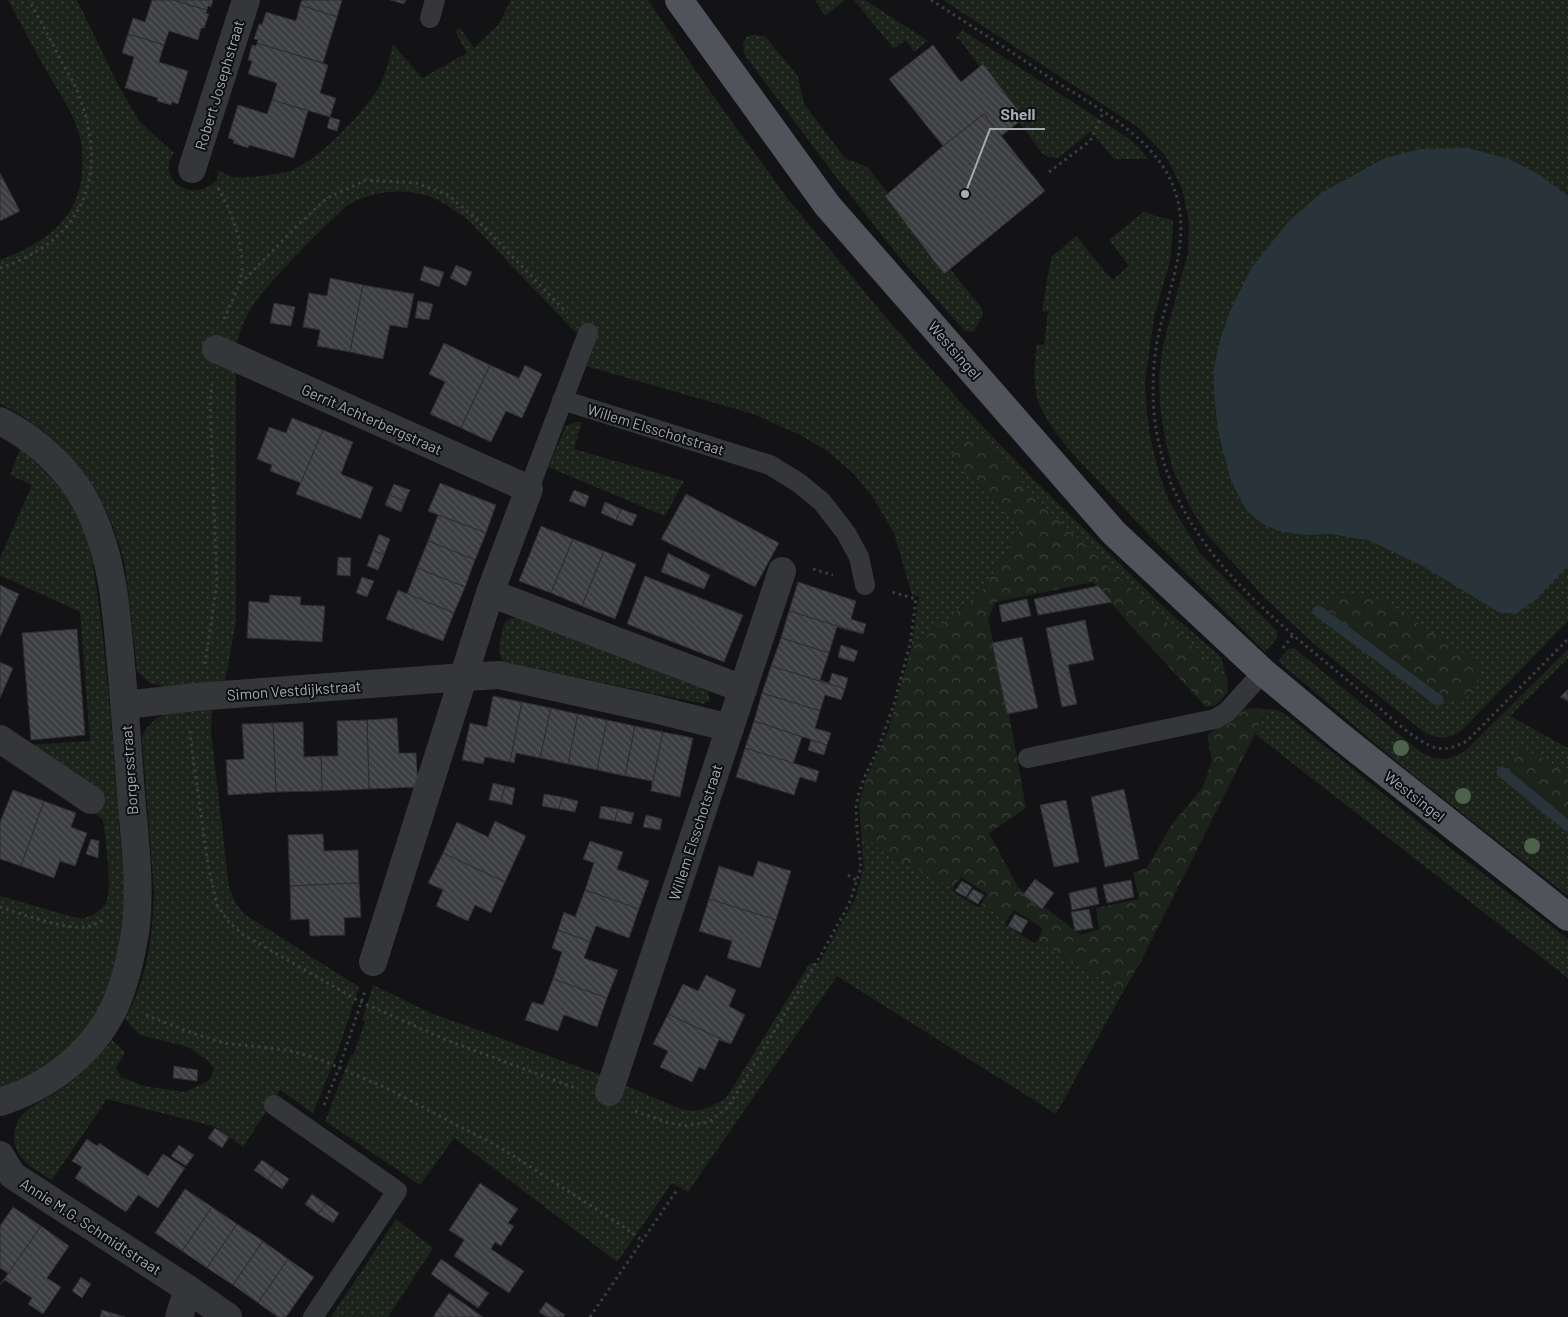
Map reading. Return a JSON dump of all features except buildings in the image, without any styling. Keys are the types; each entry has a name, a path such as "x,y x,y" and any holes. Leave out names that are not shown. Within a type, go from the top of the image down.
{"main road":[{"name":"Westsingel","path":"680,0 827,205 1114,533 1263,672 1340,737 1568,917"}],"street":[{"name":"Robert Josephstraat","path":"192,169 246,0"},
{"name":"Gerrit Achterbergstraat","path":"216,349 529,489"},
{"name":"Borgersstraat","path":"0,421 20,431 43,448 66,472 92,513 110,569 125,705 137,881 134,934 128,970 117,1001 94,1040 67,1067 41,1085 0,1102"},
{"path":"373,962 490,593 529,489"},
{"name":"Willem Elsschotstraat","path":"609,1092 782,571"},
{"path":"490,593 743,689"},
{"name":"Simon Vestdijkstraat","path":"125,705 195,697 464,676 499,675 730,728"},
{"path":"0,739 91,800"},
{"name":"Annie M.G. Schmidtstraat","path":"0,1155 12,1175 228,1317"},
{"path":"179,1317 188,1289"}],"lane":[{"path":"529,489 588,333"},
{"name":"Willem Elsschotstraat","path":"562,400 770,465 799,483 822,502 846,533 859,557 865,584"},
{"path":"1028,758 1215,719 1227,712 1263,672"},
{"path":"274,1105 397,1191 313,1317"}],"path":[{"path":"0,268 40,251 63,232 78,211 87,190 91,167 91,145 87,119 79,95 29,0"},
{"path":"931,0 1122,125 1152,152 1172,182 1177,198 1181,230 1180,247 1153,367 1156,434 1166,470 1190,524 1223,567 1251,598 1396,721 1426,744 1436,748 1457,746 1467,741 1568,639"},
{"path":"1049,172 1090,140 1103,113"},
{"path":"192,169 216,184 229,206 239,238 243,262 239,285"},
{"path":"782,571 787,561 865,584"},
{"path":"848,875 856,880"},
{"path":"0,908 67,925 86,927 98,923 109,912"},
{"path":"117,1001 189,1032 224,1043 287,1050 319,1059 386,1088 501,1148 643,1240"},
{"path":"310,1130 320,1117 357,1016"},
{"path":"590,1317 677,1190"}],"green space":[{"path":"8,0 77,0 117,83 139,121 174,153 169,168 174,182 187,189 195,190 211,185 217,180 218,171 232,177 253,177 288,172 304,164 330,144 356,118 376,92 382,81 393,44 422,78 467,53 456,30 460,28 474,48 498,25 511,0 648,0 709,90 788,199 888,320 971,414 1033,479 1168,611 1221,657 1227,679 1051,513 985,443 951,456 1022,527 983,590 911,649 919,597 912,595 894,533 872,496 853,473 827,451 802,436 753,414 582,365 591,340 574,331 467,219 443,203 428,196 408,192 388,192 368,196 346,207 273,280 245,319 236,345 236,621 225,681 166,687 150,683 137,671 124,561 106,511 80,468 63,449 45,432 24,417 0,404 0,260 16,254 44,238 56,228 74,204 82,172 81,140 72,115"},
{"path":"815,0 845,0 825,16"},
{"path":"854,0 865,0 928,41 914,52 906,40 894,49"},
{"path":"943,0 1568,0 1568,621 1461,731 1443,738 1425,733 1313,643 1263,596 1206,533 1190,507 1173,470 1160,407 1159,375 1163,345 1188,253 1189,221 1182,188 1165,155 1139,128"},
{"path":"962,30 1128,138 1148,159 1114,159 1091,131 1058,158 1048,157 1042,153 1019,122 1024,117 983,64 980,67 960,40 956,38"},
{"path":"752,35 765,36 798,76 804,104 845,158 867,167 981,307 983,315 974,331 964,330 904,263 833,173 744,54 743,44 746,37"},
{"path":"1145,211 1173,221 1171,257 1154,318 1145,382 1151,440 1159,473 1169,501 1200,553 1277,631 1277,638 1265,652 1164,551 1079,460 1054,430 1038,401 1035,385 1035,360 1037,344 1044,345 1048,312 1042,311 1051,257 1076,236 1112,280 1129,266 1109,240"},
{"path":"582,422 574,449 684,481 665,516 548,467 566,426"},
{"path":"974,438 985,443 1051,513 1227,679 1228,692 1216,705 1206,707 1093,582 996,602 988,618 1010,719 1026,808 989,833 1018,887 1081,935 1099,929 1096,908 1139,899 1133,872 1147,868 1172,824 1203,787 1212,761 1207,735 1245,709 1255,708 1265,714 1140,963 1123,992 1037,941 1043,929 1014,910 1007,920 981,905 987,894 961,877 953,888 882,851 861,833 859,804 867,776 888,731 911,649 983,590 1022,527 951,456 963,440"},
{"path":"20,449 57,484 64,494 78,516 91,557 101,623 108,693 124,902 121,935 114,970 107,992 96,1014 80,1035 39,1072 0,1089 0,896 81,919 95,913 104,905 109,886 103,820 95,813 105,796 27,749 26,745 90,741 80,612 0,575 0,558 32,485 10,475"},
{"path":"1344,592 1366,594 1393,607 1479,663 1480,677 1472,694 1455,700 1438,700 1318,611"},
{"path":"512,618 519,618 708,691 710,700 704,704 504,662 499,649 504,624"},
{"path":"1294,648 1422,753 1443,759 1464,752 1568,649 1568,658 1510,716 1568,748 1568,896 1403,767 1278,661 1288,649"},
{"path":"1255,708 1277,710 1285,714 1450,848 1568,939 1568,978 1255,734 1265,714"},
{"path":"212,709 211,732 229,888 237,905 244,914 359,987 337,1054 313,1113 280,1090 243,1147 216,1127 107,1099 52,1180 27,1164 18,1152 14,1135 19,1119 30,1108 79,1076 112,1040 125,1052 116,1068 121,1077 144,1086 185,1092 208,1081 212,1075 214,1068 206,1059 188,1047 140,1035 125,1019 133,1004 144,973 153,909 154,892 142,737 154,720 162,716 181,711"},
{"path":"1519,745 1568,774 1568,826 1502,772"},
{"path":"861,833 882,851 953,888 952,891 979,908 981,905 1007,920 1005,925 1034,943 1037,941 1123,992 1056,1114 837,976 688,1192 672,1183 617,1262 454,1138 420,1185 325,1121 365,1022 362,1020 373,985 431,1013 604,1076 680,1109 694,1111 708,1108 726,1098 810,963 819,963 855,899 864,867"},
{"path":"396,1219 433,1248 388,1317 331,1317"}],"shaded area":[{"path":"1468,148 1509,159 1540,175 1568,196 1568,566 1536,599 1516,614 1498,612 1423,566 1368,540 1330,534 1304,535 1279,531 1261,523 1247,511 1231,481 1218,431 1214,393 1214,367 1220,340 1230,311 1252,267 1288,222 1321,193 1383,159 1419,149"}],"waterway":[{"path":"1318,611 1438,700"},
{"path":"1502,772 1568,826"}],"place":[{"name":"Shell","path":"965,194"}]}
